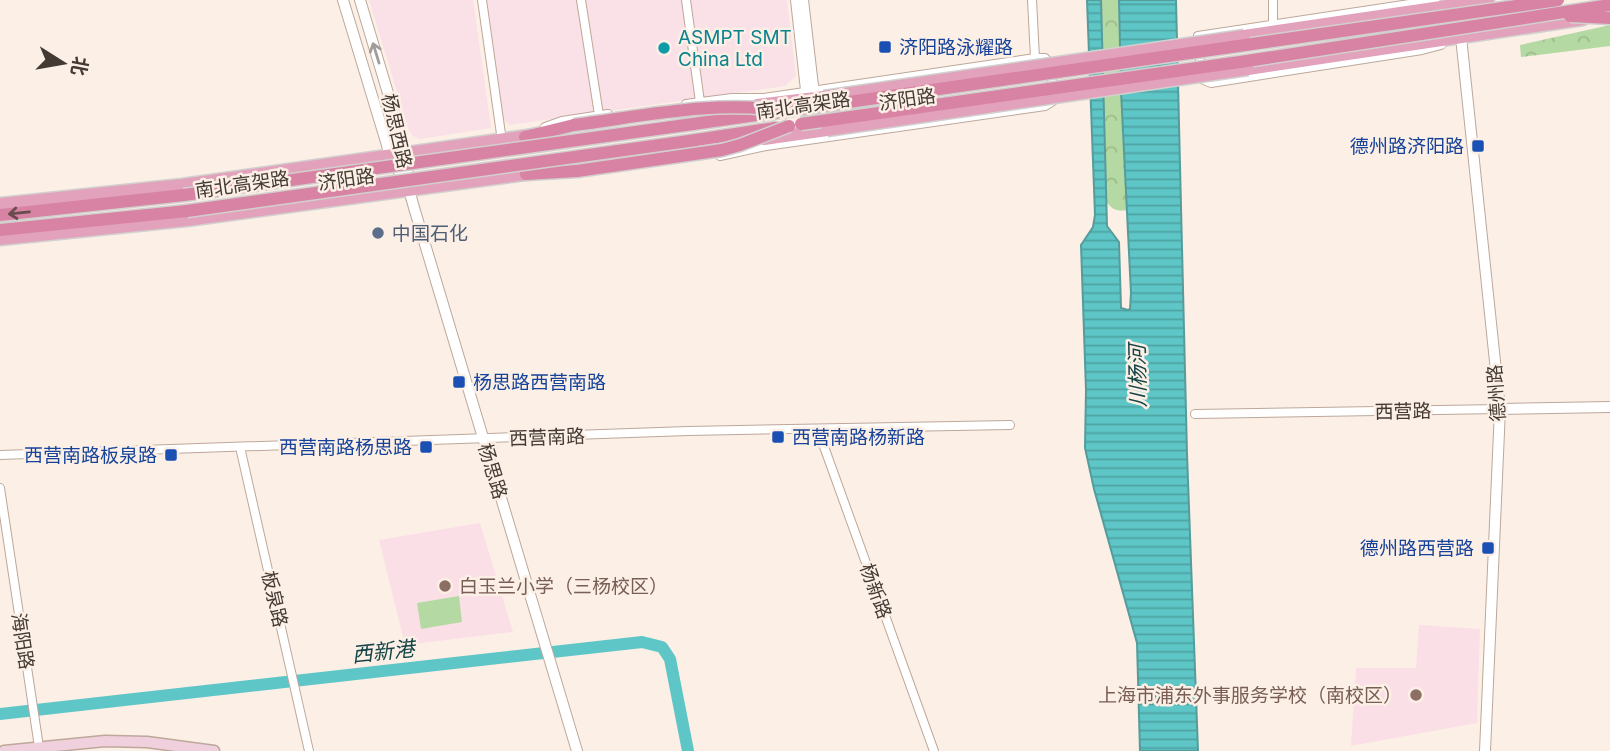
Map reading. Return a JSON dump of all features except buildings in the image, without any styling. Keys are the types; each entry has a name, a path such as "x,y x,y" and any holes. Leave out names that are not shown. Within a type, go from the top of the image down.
{"highway":[{"name":"南北高架路","path":"0,230 187,211 1247,61 1553,4"},
{"name":"南北高架路","path":"0,215 184,195 1553,4 1610,5"},
{"path":"1553,4 1610,17"},
{"path":"525,137 574,125 723,106 756,106 786,111"},
{"path":"526,174 577,171 722,150 789,126"}],"main road":[{"name":"济阳路","path":"0,204 182,185 1410,12 1457,2 1488,0"},
{"name":"济阳路","path":"0,240 187,220 526,174 1610,17"},
{"path":"4,751 84,742 126,741 214,751"}],"street":[{"name":"杨思西路","path":"343,0 390,155 409,190"},
{"name":"杨思西路","path":"360,0 405,153 409,190"},
{"path":"482,0 502,141"},
{"path":"581,0 599,115"},
{"path":"686,0 700,102"},
{"path":"796,0 821,131"},
{"path":"803,0 813,95"},
{"path":"1031,0 1035,58"},
{"path":"1273,0 1273,24"},
{"path":"1457,2 1416,3 1198,36 1201,74 1204,80 1211,83 1422,50 1461,37"},
{"name":"德州路","path":"1457,2 1500,409 1485,751"},
{"path":"525,137 562,121 599,115 732,98 813,95 1035,58 1045,58 1050,63 1054,96 1053,101 1045,106 578,177 526,174"},
{"name":"杨思路","path":"409,190 577,751"},
{"name":"西营路","path":"1195,414 1610,407"},
{"name":"西营南路","path":"0,455 688,431 1010,425"},
{"name":"杨新路","path":"818,430 934,751"},
{"name":"板泉路","path":"240,447 309,751"},
{"name":"海阳路","path":"0,488 39,749"}],"shaded area":[{"path":"369,0 473,0 491,128 420,139 413,136 409,131"},
{"path":"486,0 787,0 796,76 785,86 510,125 503,119"},
{"name":"白玉兰小学（三杨校区）","path":"480,523 513,632 405,645 379,540"},
{"name":"上海市浦东外事服务学校（南校区）","path":"1419,625 1480,629 1477,723 1351,746 1356,668 1416,668"}],"green space":[{"path":"1101,0 1119,0 1127,210 1123,211 1115,209 1106,201"},
{"path":"1610,25 1610,46 1521,57 1520,45"},
{"path":"459,596 462,622 421,629 417,603"}],"water":[{"name":"川杨河","path":"1087,0 1101,0 1107,226 1119,242 1121,308 1128,310 1131,293 1119,0 1176,0 1187,454 1198,751 1140,751 1137,643 1085,448 1086,390 1081,245 1093,227 1095,215"}],"waterway":[{"name":"西新港","path":"0,714 642,642 662,647 670,659 688,751"}],"place":[{"name":"济阳路泳耀路","path":"885,47"},
{"name":"ASMPT SMT China Ltd","path":"664,48"},
{"name":"德州路济阳路","path":"1478,146"},
{"name":"中国石化","path":"378,233"},
{"name":"杨思路西营南路","path":"459,382"},
{"name":"西营南路杨新路","path":"778,437"},
{"name":"西营南路杨思路","path":"426,447"},
{"name":"西营南路板泉路","path":"171,455"},
{"name":"德州路西营路","path":"1488,548"},
{"name":"白玉兰小学（三杨校区）","path":"445,586"},
{"name":"上海市浦东外事服务学校（南校区）","path":"1416,695"}]}
